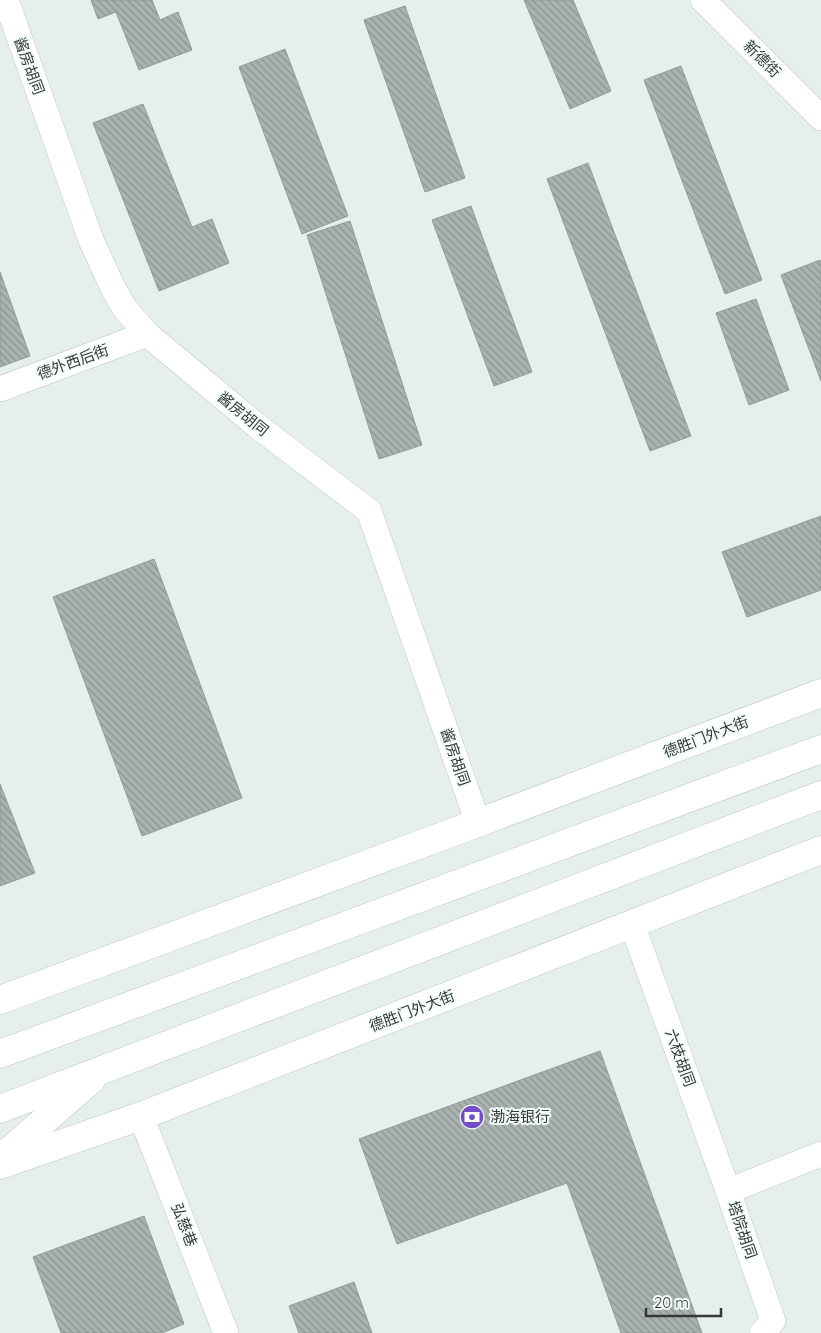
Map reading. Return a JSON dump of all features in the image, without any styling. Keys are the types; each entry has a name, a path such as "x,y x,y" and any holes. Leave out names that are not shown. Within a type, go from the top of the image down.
{"main road":[{"name":"德胜门外大街","path":"0,1000 478,824 821,693"},
{"path":"0,1054 821,749"},
{"path":"0,1109 108,1066 821,796"},
{"name":"德胜门外大街","path":"0,1165 141,1116 821,850"},
{"path":"0,1159 108,1066"}],"street":[{"name":"酱房胡同","path":"6,0 91,240 112,288 125,309 147,334 256,425 369,511 478,824"},
{"name":"新德街","path":"703,0 821,118"},
{"name":"德外西后街","path":"0,389 147,334"},
{"name":"六枝胡同","path":"632,924 728,1191"},
{"name":"弘慈巷","path":"141,1116 226,1333"},
{"name":"塔院胡同","path":"762,1333 773,1320 728,1191 821,1154"}],"building":[{"path":"91,0 152,0 160,20 178,12 192,50 139,70 116,12 98,19"},
{"path":"524,0 573,0 611,91 570,109"},
{"path":"405,6 465,178 425,192 364,20"},
{"path":"285,49 348,216 302,234 239,67"},
{"path":"681,66 762,280 725,294 644,80"},
{"path":"143,104 192,227 212,219 229,263 159,291 93,123"},
{"path":"588,163 691,436 650,451 547,179"},
{"path":"471,206 532,372 494,386 432,220"},
{"path":"350,221 422,445 379,459 307,235"},
{"path":"820,260 821,263 821,381 781,275"},
{"path":"0,272 30,356 0,367"},
{"path":"756,299 789,390 749,405 716,313"},
{"path":"821,516 821,590 747,617 722,552"},
{"path":"154,559 242,798 142,836 53,597"},
{"path":"0,784 35,873 0,886"},
{"path":"600,1051 702,1333 621,1333 567,1183 397,1244 359,1139"},
{"path":"144,1216 184,1324 162,1333 61,1333 33,1257"},
{"path":"354,1282 372,1333 299,1333 289,1306"}],"place":[{"name":"渤海银行","path":"472,1117"}]}
